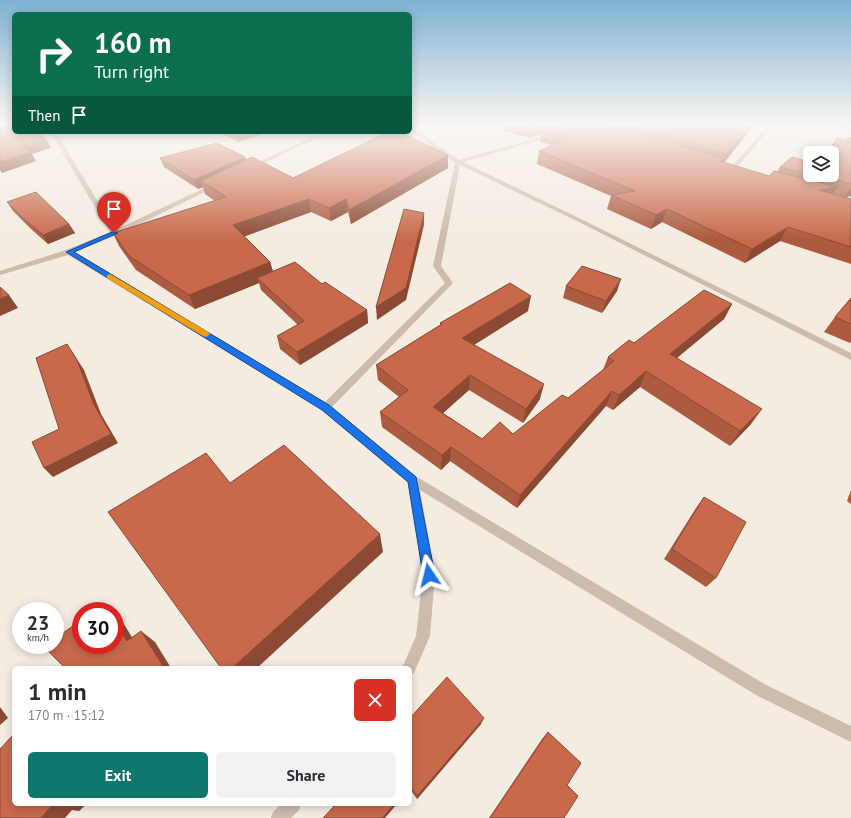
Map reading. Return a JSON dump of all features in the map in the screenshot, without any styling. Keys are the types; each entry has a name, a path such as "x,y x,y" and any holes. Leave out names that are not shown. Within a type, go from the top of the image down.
{"street":[{"path":"72,163 114,233"},
{"path":"243,171 260,163"},
{"path":"326,407 449,283 437,266 458,163"},
{"path":"460,163 588,225 851,357"},
{"path":"730,172 738,163"},
{"path":"723,170 738,174"},
{"path":"0,273 69,252 114,233 222,181"},
{"path":"69,252 326,407 413,480 761,690 851,734"},
{"path":"410,666 424,636 429,575 413,480"},
{"path":"279,818 291,806"}],"building":[{"path":"168,163 231,163 194,180"},
{"path":"239,163 264,163 293,178 324,163 433,163 349,210 346,199 329,208 309,199 233,225 270,262 189,295 129,256 113,233 226,197 201,181"},
{"path":"568,163 727,163 769,176 774,171 803,178 803,182 817,182 837,187 819,190 851,199 851,247 788,227 752,249 667,209 656,215 611,195 635,191"},
{"path":"785,163 803,163 803,172 780,167"},
{"path":"839,163 851,163 851,184 839,181"},
{"path":"36,192 69,224 43,235 7,202"},
{"path":"404,209 424,213 406,288 376,307"},
{"path":"295,262 322,284 325,282 367,310 297,352 277,336 304,321 257,278"},
{"path":"582,266 621,279 606,301 566,286"},
{"path":"510,283 531,296 462,338 544,384 526,409 470,375 433,407 482,439 500,422 513,434 562,395 568,398 614,361 608,357 629,340 634,343 704,290 732,304 670,354 762,409 740,431 646,371 619,395 612,391 520,495 451,447 442,455 380,412 408,390 376,365 442,324 440,323"},
{"path":"0,287 9,295 0,299"},
{"path":"851,298 851,324 835,317"},
{"path":"67,344 77,360 94,405 111,434 44,468 32,442 59,429 36,358"},
{"path":"284,445 380,534 234,666 220,666 108,512 206,453 230,483"},
{"path":"704,497 746,522 716,578 672,549"},
{"path":"72,627 72,654 124,654 124,636 127,641 141,631 163,666 63,666 51,654 64,654 64,632"},
{"path":"447,677 484,718 417,796 412,790 412,716"},
{"path":"548,732 581,763 567,785 578,796 564,818 490,818"},
{"path":"12,736 12,806 51,806 41,818 0,818 0,749"},
{"path":"334,806 392,806 382,818 323,818"}],"slow traffic":[{"path":"110,276 206,334"}],"route":[{"path":"114,233 69,252 326,407 413,480 429,575"}]}
